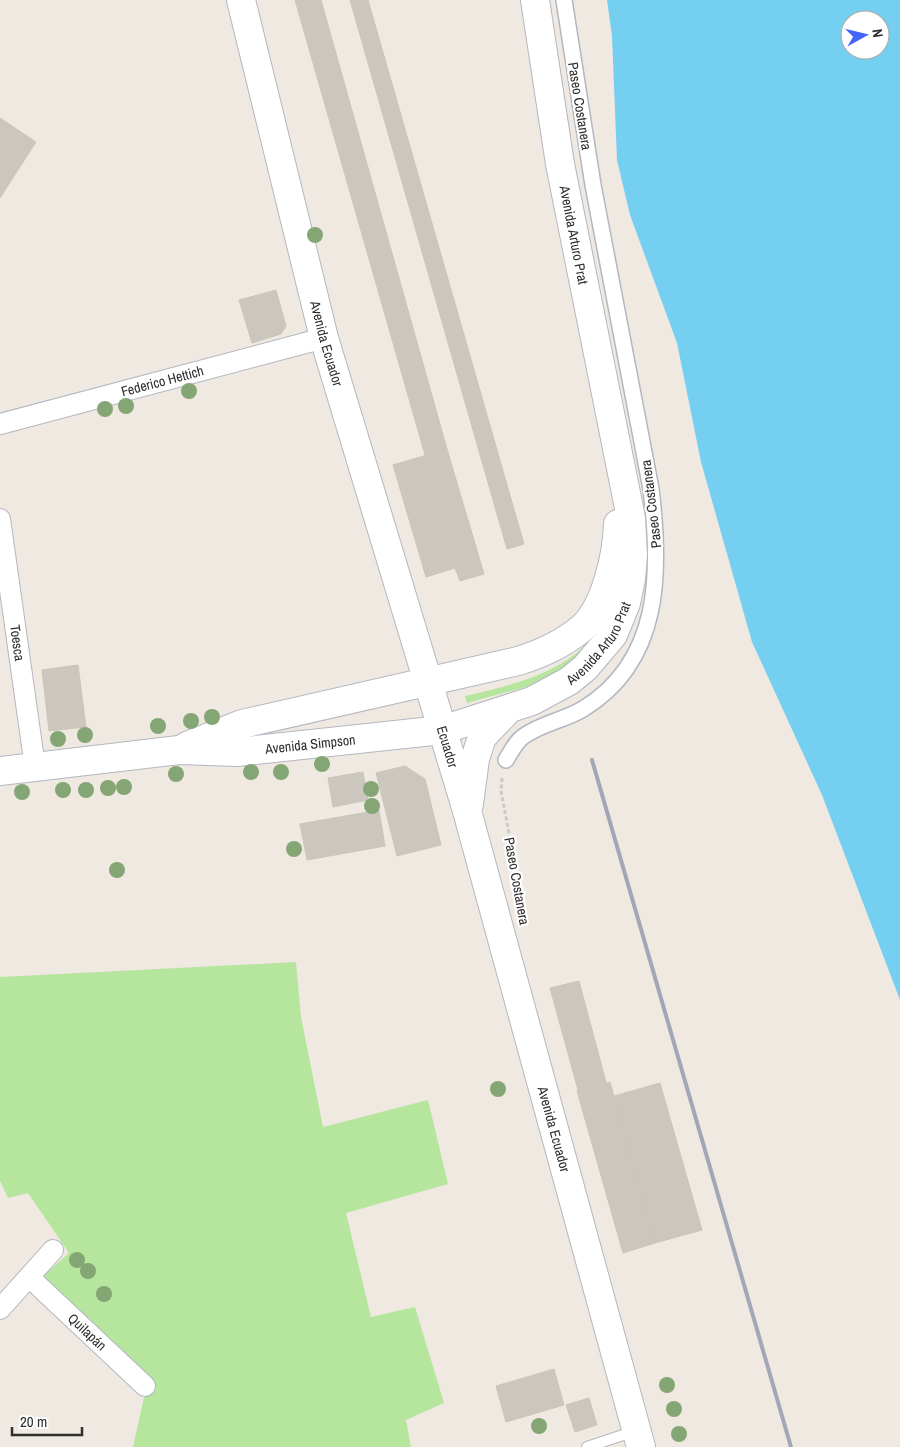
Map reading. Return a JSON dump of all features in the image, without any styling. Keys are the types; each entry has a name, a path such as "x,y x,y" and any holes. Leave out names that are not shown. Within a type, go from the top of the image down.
{"main road":[{"name":"Avenida Ecuador","path":"241,0 324,338 428,682"},
{"name":"Avenida Arturo Prat","path":"442,730 532,701 569,681 600,653 619,623 631,579 633,555 630,518 560,164 535,0"},
{"name":"Avenida Arturo Prat","path":"428,682 541,654 561,644 584,627 599,605 614,554 618,532 620,468"},
{"name":"Ecuador","path":"428,682 468,811"},
{"name":"Avenida Simpson","path":"179,750 242,724 428,682"},
{"path":"468,811 475,759 482,736 493,723 512,707"},
{"name":"Avenida Simpson","path":"0,772 179,750 237,752 442,730"},
{"name":"Avenida Ecuador","path":"468,811 638,1439"}],"street":[{"name":"Paseo Costanera","path":"506,760 523,736 583,709 603,696 628,670 640,648 647,626 657,567 652,489 593,185 564,0"},
{"name":"Federico Hettich","path":"0,424 324,338"},
{"name":"Toesca","path":"0,520 35,767"},
{"path":"0,1309 53,1250"},
{"name":"Quilapán","path":"29,1277 145,1386"}],"lane":[{"path":"587,1447 638,1439"}],"path":[{"name":"Paseo Costanera","path":"506,760 502,770 501,791 526,927"}],"green space":[{"path":"602,626 608,627 565,668 526,687 467,703 465,696 523,681 558,665 574,655 589,642"},
{"path":"296,962 301,1017 323,1127 428,1100 448,1184 346,1213 371,1317 415,1307 444,1403 406,1420 411,1447 133,1447 148,1379 42,1277 69,1253 28,1193 8,1198 0,1181 0,977"}],"water":[{"path":"607,0 900,0 900,1000 822,795 752,642 701,462 677,343 630,215 617,160 612,36"}],"building":[{"path":"295,0 321,0 447,449 425,455"},
{"path":"350,0 368,0 524,544 507,549"},
{"path":"0,118 36,142 0,198"},
{"path":"276,290 286,326 281,334 252,343 239,300"},
{"path":"447,449 484,574 460,581 455,568 426,577 393,465"},
{"path":"78,665 86,727 49,731 42,670"},
{"path":"405,766 425,779 441,845 397,856 376,773"},
{"path":"363,772 368,800 333,807 328,778"},
{"path":"379,810 385,846 307,860 300,824"},
{"path":"579,981 606,1082 578,1090 550,988"},
{"path":"610,1082 655,1243 623,1253 577,1091"},
{"path":"660,1083 702,1230 655,1243 614,1096"},
{"path":"554,1369 564,1405 506,1422 496,1386"},
{"path":"589,1398 597,1425 575,1432 566,1405"}],"railway":[{"path":"592,760 791,1447"}]}
